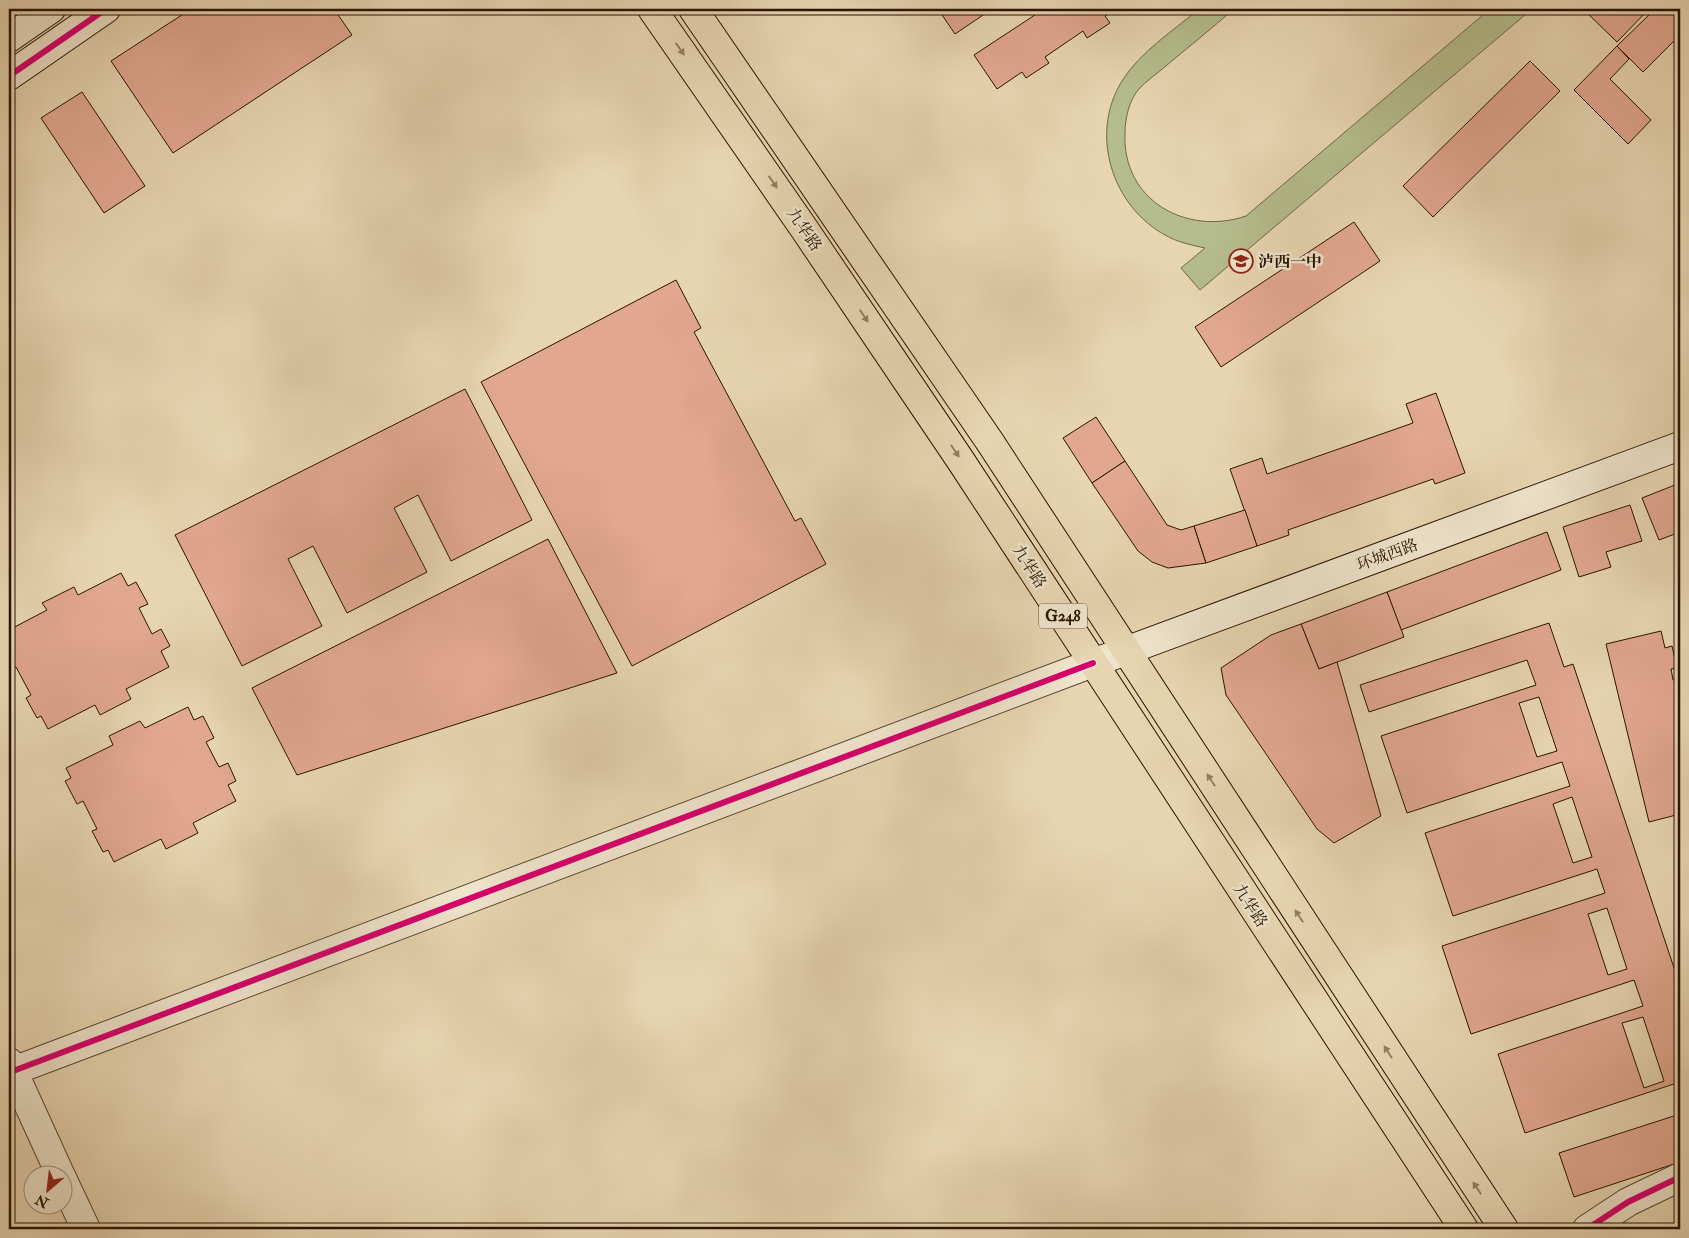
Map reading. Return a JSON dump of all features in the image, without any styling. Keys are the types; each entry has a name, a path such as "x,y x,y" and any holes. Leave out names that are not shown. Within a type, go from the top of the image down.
{"highway":[{"name":"九华路","path":"652,9 831,267 961,461 1464,1229"},
{"name":"九华路","path":"693,9 979,426 1504,1229"}],"street":[{"path":"9,38 51,9"},
{"path":"9,76 106,9"},
{"name":"环城西路","path":"11,1067 1126,650 1680,446"},
{"path":"11,1067 57,1166"},
{"path":"1587,1229 1628,1202 1680,1177"},
{"path":"72,1199 86,1229"}],"green space":[{"path":"1199,9 1234,9 1138,90 1132,99 1126,122 1127,157 1134,177 1146,194 1162,208 1181,216 1202,221 1224,221 1246,216 1490,9 1532,9 1200,290 1181,268 1205,248 1174,240 1165,235 1147,222 1131,206 1119,188 1111,167 1107,145 1107,123 1112,102 1129,70 1147,51"}],"building":[{"path":"191,9 334,9 352,35 173,153 111,61"},
{"path":"938,9 987,9 989,11 955,34"},
{"path":"1044,9 1116,9 1105,16 1110,23 1087,38 1083,31 1045,57 1049,63 1026,78 1022,72 997,89 974,55"},
{"path":"1583,9 1649,9 1617,42"},
{"path":"1655,9 1673,9 1680,16 1680,35 1643,72 1617,46"},
{"path":"1617,46 1629,59 1610,79 1651,120 1628,144 1574,90"},
{"path":"1530,61 1560,91 1433,217 1403,186"},
{"path":"82,92 145,186 104,213 41,118"},
{"path":"1354,222 1380,261 1221,367 1195,327"},
{"path":"676,280 701,328 694,332 795,521 801,518 826,564 632,666 481,382"},
{"path":"465,389 532,520 451,561 418,495 394,508 427,572 347,613 313,546 288,559 322,626 242,666 175,535"},
{"path":"1436,393 1465,473 1435,484 1433,479 1288,530 1289,535 1257,546 1230,469 1262,458 1267,474 1413,423 1406,404"},
{"path":"1096,417 1125,461 1092,483 1063,438"},
{"path":"1125,461 1167,525 1181,530 1194,526 1206,563 1168,568 1152,562 1138,551 1092,483"},
{"path":"1680,483 1680,532 1659,540 1642,498"},
{"path":"1630,505 1642,541 1606,552 1611,567 1579,577 1563,527"},
{"path":"1245,510 1257,546 1206,563 1194,526"},
{"path":"1547,532 1561,570 1401,630 1387,592"},
{"path":"548,539 617,673 297,775 252,688"},
{"path":"121,573 128,586 136,582 148,604 139,608 152,634 161,629 170,646 161,651 169,667 126,689 131,699 100,715 95,705 48,729 41,716 37,718 26,698 31,695 16,667 11,670 9,667 9,630 47,610 42,603 74,587 78,595"},
{"path":"1387,592 1404,637 1319,669 1301,624"},
{"path":"1549,623 1564,667 1573,664 1680,986 1680,1082 1525,1133 1498,1054 1643,1006 1634,980 1471,1034 1442,946 1605,893 1597,869 1453,916 1425,833 1570,786 1562,762 1407,813 1381,736 1536,685 1527,660 1369,712 1360,685","holes":["1539,697 1557,751 1537,757 1519,703","1572,797 1592,857 1573,863 1553,804","1607,908 1627,969 1608,975 1588,914","1643,1017 1664,1081 1644,1088 1622,1023"]},
{"path":"1301,624 1319,669 1337,662 1381,816 1334,843 1317,829 1226,695 1221,668 1271,635"},
{"path":"1661,631 1665,648 1672,646 1677,668 1671,669 1673,680 1680,678 1680,700 1678,700 1680,709 1680,814 1649,822 1606,644"},
{"path":"188,707 194,720 203,716 214,738 206,742 219,767 228,763 236,781 228,785 236,801 193,823 198,833 166,849 161,839 114,862 108,850 103,852 92,831 97,829 83,801 77,804 65,781 71,778 66,768 113,745 109,736 140,721 145,728"},
{"path":"1680,1114 1680,1162 1574,1197 1559,1153"}],"cycle path":[{"path":"9,76 106,9"},
{"path":"13,1071 1093,663"},
{"path":"1587,1229 1628,1202 1680,1177"}],"place":[{"name":"泸西一中","path":"1241,261"}]}
